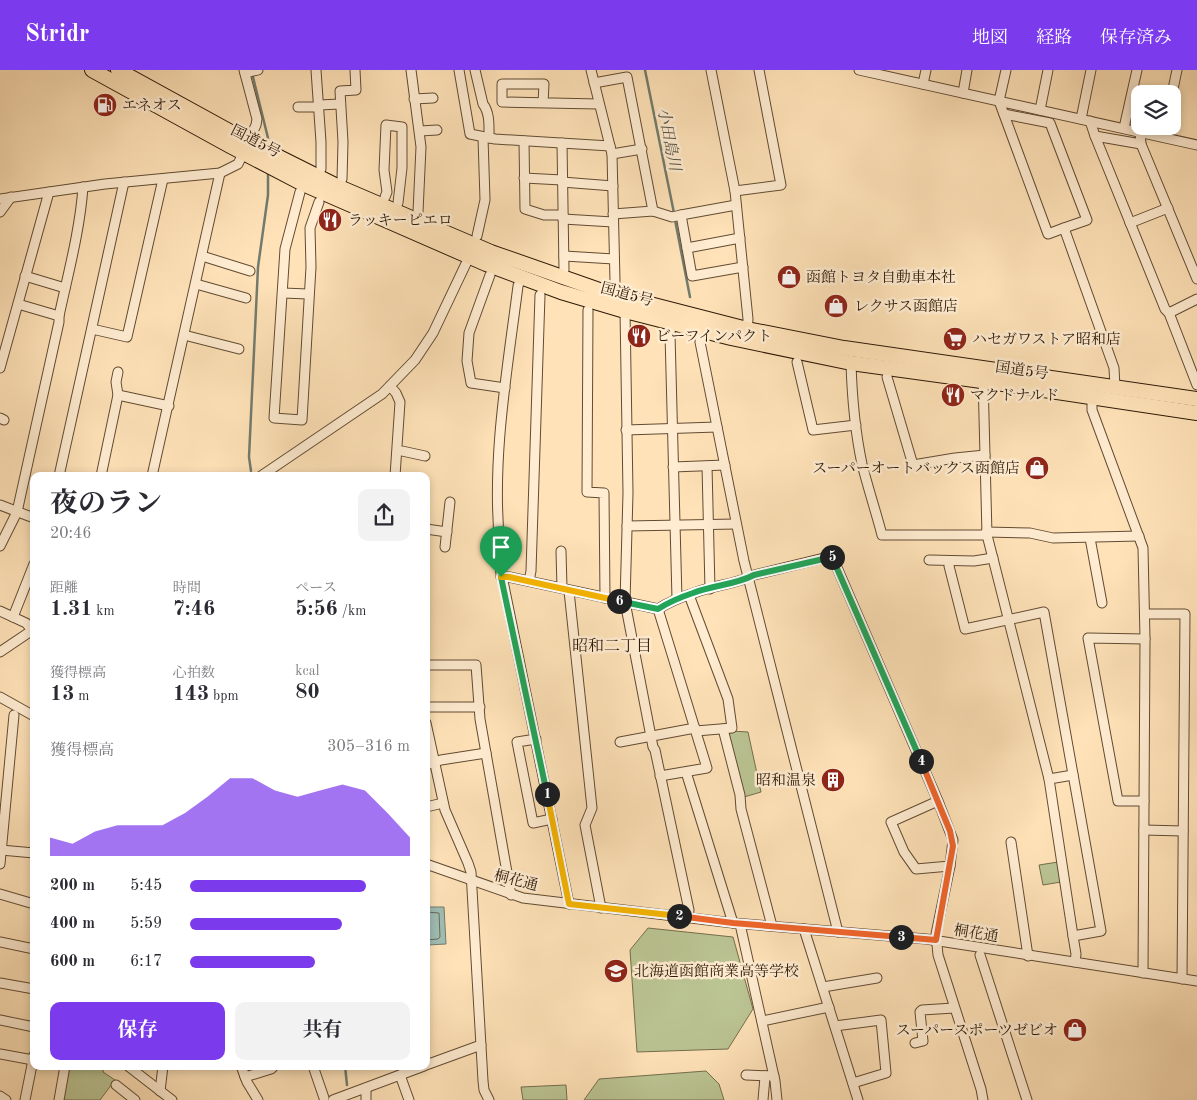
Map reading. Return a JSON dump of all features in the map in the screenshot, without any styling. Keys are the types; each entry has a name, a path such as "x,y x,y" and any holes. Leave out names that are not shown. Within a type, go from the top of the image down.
{"highway":[{"name":"国道5号","path":"92,70 269,159 337,186 474,246 565,279 701,323 851,363 1115,387 1197,399"},
{"name":"国道5号","path":"118,70 246,148"},
{"name":"国道5号","path":"474,246 521,278 561,292 624,311 671,322 701,323"},
{"name":"国道5号","path":"747,335 844,348 1092,397 1197,413"}],"street":[{"path":"316,70 321,169"},
{"path":"342,179 343,142 340,91 356,90 355,70"},
{"path":"411,70 421,147 418,212"},
{"path":"459,70 470,134 486,138 562,143 611,150 642,149"},
{"path":"267,472 382,394 415,360 433,333 474,246 485,200 486,138 489,122 475,70"},
{"path":"591,70 611,150 615,282 611,294"},
{"path":"712,70 735,191 748,319 747,335"},
{"path":"735,191 781,185 759,70"},
{"path":"859,70 882,72 923,84 1131,130"},
{"path":"923,84 926,70"},
{"path":"962,93 968,70"},
{"path":"1006,70 999,101 1048,234 1087,220 1050,123 1043,111 1048,70"},
{"path":"1080,119 1091,70"},
{"path":"1124,128 1137,70"},
{"path":"1174,85 1177,70"},
{"path":"0,198 124,182 220,173 232,168 238,164 256,125 257,119 250,71"},
{"path":"594,84 627,77 653,211"},
{"path":"543,103 544,84 502,84 502,102 543,103 598,104"},
{"path":"414,99 434,98"},
{"path":"298,107 340,104"},
{"path":"1004,114 1050,123"},
{"path":"1090,121 1094,136 1165,309 1169,313 1197,385"},
{"path":"385,197 387,192 384,163 386,125 402,127 402,168 398,203"},
{"path":"420,131 437,130"},
{"path":"1140,135 1141,144 1197,279"},
{"path":"1153,135 1197,144"},
{"path":"1094,136 1141,144"},
{"path":"524,141 526,209 544,215 613,218 653,211 672,217 736,205"},
{"path":"562,143 564,270"},
{"path":"153,472 220,173"},
{"path":"524,178 613,186"},
{"path":"92,328 127,337 163,179"},
{"path":"60,472 124,182"},
{"path":"0,546 17,512 81,214 83,187"},
{"path":"0,368 48,192"},
{"path":"300,192 287,238 274,418 302,420 311,267 310,228 319,202"},
{"path":"0,212 11,197"},
{"path":"1130,223 1168,208"},
{"path":"681,215 692,276 743,267"},
{"path":"1064,228 1114,368 1115,387"},
{"path":"687,248 740,238"},
{"path":"202,256 250,271"},
{"path":"564,256 614,259"},
{"path":"490,275 469,333 466,361 471,383 505,388"},
{"path":"26,276 65,288"},
{"path":"521,278 518,286 505,388 499,461 499,572 536,739 569,904"},
{"path":"196,284 246,298"},
{"path":"283,293 308,294"},
{"path":"529,581 531,571 540,295"},
{"path":"1169,313 1197,299"},
{"path":"18,304 59,316"},
{"path":"588,310 587,492 604,493 605,598"},
{"path":"624,311 627,526 625,602 651,737 689,910 688,918"},
{"path":"671,322 677,599"},
{"path":"701,323 700,342 736,524 838,932"},
{"path":"184,335 239,349"},
{"path":"797,362 813,430 856,425"},
{"path":"851,363 856,425 863,465 882,535 1030,533 1053,538 1139,536"},
{"path":"102,472 118,395 116,382 118,372"},
{"path":"984,375 987,533 1050,779 1074,936 1075,962"},
{"path":"887,377 913,465 985,455"},
{"path":"390,386 396,392 400,402 396,472"},
{"path":"118,395 169,406"},
{"path":"1092,397 1092,410 1143,548 1145,614 1143,973"},
{"path":"626,430 717,427"},
{"path":"402,450 425,456"},
{"path":"673,467 725,465"},
{"path":"707,466 710,589"},
{"path":"445,547 450,502"},
{"path":"0,505 30,517"},
{"path":"627,526 736,524"},
{"path":"430,530 442,533 447,532"},
{"path":"1090,538 1102,603"},
{"path":"561,551 592,808 585,825 601,908"},
{"path":"501,577 529,581 658,609 677,599 754,575 832,556 953,840 936,940 938,955 983,1100"},
{"path":"929,560 950,561 993,558"},
{"path":"950,561 949,566 965,629 1044,612 1101,931 1074,936"},
{"path":"13,617 30,574"},
{"path":"620,742 695,730 732,728 728,699 689,595"},
{"path":"658,609 707,768 660,776"},
{"path":"0,611 30,626"},
{"path":"1145,614 1185,614 1182,979"},
{"path":"0,652 30,631"},
{"path":"1144,801 1118,801 1088,638 1145,639"},
{"path":"430,665 476,665 486,753 511,895"},
{"path":"0,698 30,714"},
{"path":"430,707 480,707"},
{"path":"0,864 14,715"},
{"path":"723,729 740,795 741,809 772,926"},
{"path":"536,739 517,742 533,823 552,819"},
{"path":"486,753 430,764 445,810 468,863 471,881 483,1081 484,1090 489,1100"},
{"path":"686,772 737,923 762,1021 769,1076 777,1100"},
{"path":"1050,779 1073,775"},
{"path":"938,801 891,822 904,852 916,870 950,866"},
{"path":"430,806 444,803"},
{"path":"1144,830 1183,831"},
{"path":"1011,842 1028,956"},
{"path":"1,850 30,853"},
{"name":"桐花通","path":"430,866 523,898 737,923 936,940 1028,956 1197,981"},
{"path":"0,894 30,903"},
{"path":"804,929 858,1100"},
{"path":"0,942 30,948"},
{"path":"980,955 1027,1100"},
{"path":"822,987 877,978"},
{"path":"0,983 30,988"},
{"path":"762,1021 829,1007"},
{"path":"915,1043 923,1041 920,1012 922,1010 954,1008"},
{"path":"0,1020 30,1026"},
{"path":"835,1026 881,1020 886,1073 853,1083"},
{"path":"430,1064 481,1045"},
{"path":"0,1054 30,1058"},
{"path":"25,1100 31,1070"},
{"path":"59,1100 64,1070"},
{"path":"133,1070 172,1100"},
{"path":"160,1091 162,1070"},
{"path":"243,1070 258,1100"},
{"path":"245,1076 267,1070"},
{"path":"315,1070 329,1099 366,1088 414,1070"},
{"path":"400,1075 409,1100"},
{"path":"746,1075 769,1076"},
{"path":"763,1100 769,1076"},
{"path":"116,1085 135,1100"},
{"path":"366,1088 366,1100"},
{"path":"0,1096 6,1100"}],"green space":[{"path":"731,731 748,732 761,792 744,797 729,735"},
{"path":"1058,862 1061,882 1043,885 1039,865"},
{"path":"648,928 733,937 753,1009 728,1049 637,1052 630,950"},
{"path":"68,1070 103,1070 103,1072 115,1080 100,1100 63,1100"},
{"path":"706,1071 719,1084 724,1100 584,1100 599,1079"},
{"path":"566,1085 567,1100 523,1100 521,1087"}],"water":[{"path":"430,907 444,907 446,944 430,945"}],"waterway":[{"name":"小田島川","path":"645,70 674,213"},
{"path":"252,73 268,138 268,146"},
{"path":"251,471 249,457 258,267 268,195 268,171"},
{"name":"小田島川","path":"675,220 690,297"},
{"path":"345,1070 347,1085"}],"place":[{"name":"エネオス","path":"105,105"},
{"name":"ラッキーピエロ","path":"330,220"},
{"name":"函館トヨタ自動車本社","path":"789,277"},
{"name":"レクサス函館店","path":"836,306"},
{"name":"ビーフインパクト","path":"639,336"},
{"name":"ハセガワストア昭和店","path":"955,339"},
{"name":"マクドナルド","path":"953,395"},
{"name":"スーパーオートバックス函館店","path":"1037,468"},
{"name":"昭和温泉","path":"833,780"},
{"name":"北海道函館商業高等学校","path":"616,971"},
{"name":"スーパースポーツゼビオ","path":"1075,1030"}],"district":[{"name":"昭和二丁目","path":"612,645"}],"route":[{"path":"832,556 953,840 936,940 733,923 569,904 501,577 529,581 658,609 673,600 693,593 743,580 754,575 832,556"}]}
